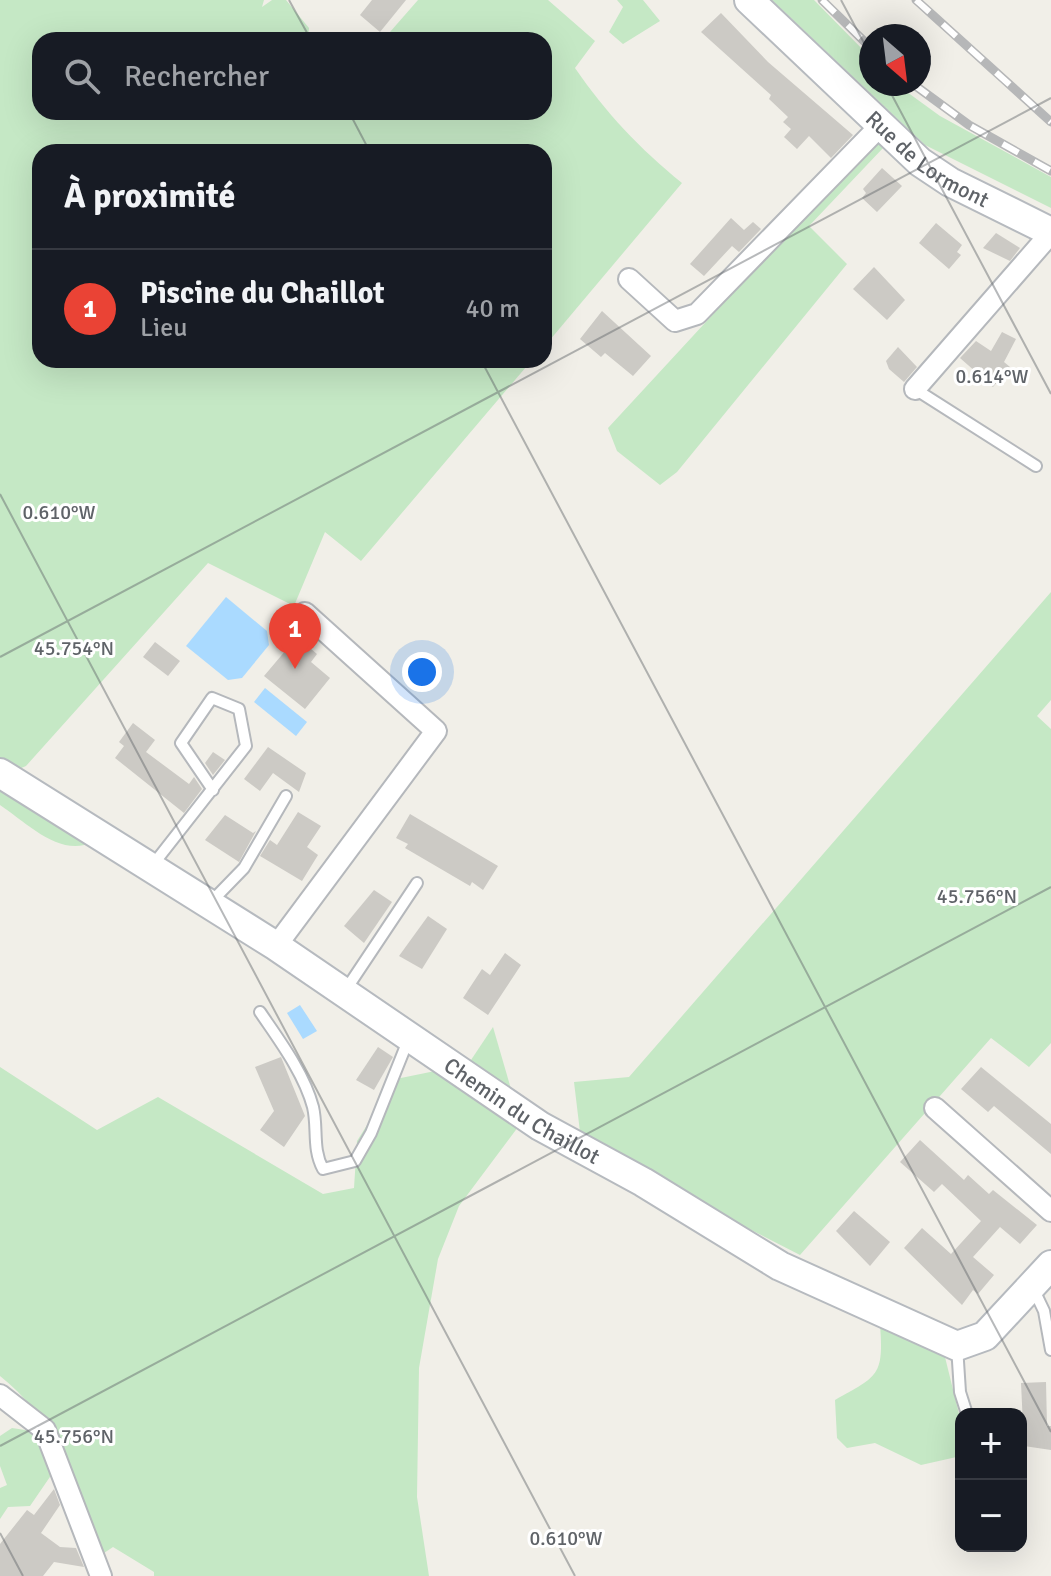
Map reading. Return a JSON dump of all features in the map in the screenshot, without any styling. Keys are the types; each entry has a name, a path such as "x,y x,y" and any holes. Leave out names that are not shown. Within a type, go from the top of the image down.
{"street":[{"name":"Rue de Lormont","path":"749,0 920,162 950,182 1051,233"},
{"path":"629,279 675,321 697,314 881,125"},
{"path":"915,389 1051,233"},
{"path":"276,946 436,731 305,613"},
{"name":"Chemin du Chaillot","path":"0,773 276,946 540,1126 643,1182 780,1266 957,1346"},
{"path":"935,1108 1051,1211"},
{"path":"957,1346 985,1336 1051,1265"},
{"path":"3,1402 45,1430 97,1573"}],"lane":[{"path":"915,389 1036,466"},
{"path":"151,867 213,790 246,746 239,709 212,698 181,743 213,790"},
{"path":"209,904 244,868 286,796"},
{"path":"344,992 417,883"},
{"path":"260,1012 288,1053 313,1107 317,1158 323,1169 355,1161 371,1133 409,1036"},
{"path":"1032,1286 1044,1311 1051,1350"},
{"path":"957,1346 960,1392 965,1408"}],"green space":[{"path":"0,0 264,0 262,7 272,0 286,0 309,28 309,32 32,32 32,120 552,120 552,32 390,32 418,0 548,0 595,41 575,68 624,129 682,183 552,337 552,144 32,144 32,368 525,368 361,561 325,532 294,606 208,563 26,766 5,775 0,773"},
{"path":"617,0 643,0 660,21 623,44 609,32 623,7"},
{"path":"772,0 814,0 859,46 859,82"},
{"path":"873,96 912,96 940,116 1051,177 1051,208 925,145"},
{"path":"874,140 884,147 809,226 847,264 677,472 660,485 617,451 608,428"},
{"path":"1051,592 1051,700 1037,716 1051,729 1051,1043 1029,1067 991,1038 800,1255 710,1209 580,1132 574,1082 629,1077"},
{"path":"0,790 93,842 68,846 44,836 0,805"},
{"path":"493,1027 511,1089 469,1063"},
{"path":"0,1067 97,1130 158,1097 323,1194 354,1188 357,1141 396,1079 440,1070 521,1123 459,1206 438,1259 419,1368 417,1497 429,1576 154,1576 154,1572 113,1547 104,1553 75,1480 51,1434 37,1413 0,1376"},
{"path":"880,1325 944,1353 958,1408 955,1408 955,1457 921,1465 875,1443 847,1448 837,1438 835,1400 869,1379 879,1365"},
{"path":"12,1428 38,1432 54,1471 30,1506 8,1507 0,1519 0,1488 7,1485 0,1466 0,1436"}],"water":[{"path":"226,597 267,631 269,645 242,678 228,680 186,646"},
{"path":"265,688 307,722 296,736 254,702"},
{"path":"300,1005 317,1031 303,1039 287,1013"}],"building":[{"path":"372,0 406,0 380,32 360,15"},
{"path":"721,13 768,62 853,135 831,158 809,136 797,149 784,137 791,129 783,122 788,117 769,99 771,95 701,32"},
{"path":"882,168 902,186 877,212 862,198 866,193 863,189"},
{"path":"731,218 744,230 753,222 761,229 739,252 732,246 704,276 690,264"},
{"path":"936,223 962,245 957,252 961,255 949,269 919,243"},
{"path":"996,233 1020,248 1010,261 983,248"},
{"path":"874,267 905,300 887,320 853,289"},
{"path":"602,311 651,356 633,376 605,353 601,357 580,339"},
{"path":"1002,332 1016,339 1004,362 1010,367 993,387 960,358 976,341 991,351"},
{"path":"898,347 917,367 904,382 889,369 886,361"},
{"path":"297,637 317,654 311,662 330,678 305,709 264,676"},
{"path":"155,642 180,661 168,676 143,657"},
{"path":"133,723 155,740 146,752 189,784 194,777 202,789 184,813 115,758 124,746 119,742"},
{"path":"268,747 306,773 299,792 273,773 260,791 244,779"},
{"path":"213,752 225,760 213,775 205,763"},
{"path":"298,812 321,826 307,847 318,855 302,881 260,856 270,840 277,845"},
{"path":"410,814 498,866 483,890 472,882 470,886 405,848 408,844 396,838"},
{"path":"225,815 253,833 256,831 239,862 205,840"},
{"path":"374,890 392,902 364,943 344,926"},
{"path":"428,916 447,929 422,969 399,956"},
{"path":"505,953 521,965 488,1015 463,998 482,969 490,975"},
{"path":"378,1047 393,1057 374,1090 356,1080"},
{"path":"281,1057 305,1116 284,1147 260,1130 274,1111 255,1067"},
{"path":"981,1067 1051,1124 1051,1154 994,1106 988,1112 961,1089"},
{"path":"920,1140 964,1180 968,1175 989,1194 993,1190 1037,1225 1020,1244 1000,1227 973,1257 994,1275 978,1294 973,1290 962,1305 904,1248 922,1228 951,1254 981,1221 942,1184 934,1192 900,1162"},
{"path":"854,1211 890,1242 870,1266 836,1231"},
{"path":"1046,1382 1051,1450 1027,1446 1027,1408 1022,1408 1021,1383"},
{"path":"54,1489 60,1505 41,1533 60,1547 76,1548 84,1567 54,1562 43,1576 0,1576 0,1544 27,1510 34,1515"}],"railway":[{"path":"822,0 859,36"},
{"path":"916,0 1051,122"},
{"path":"929,96 969,125 1051,171"}],"place":[{"name":"Piscine du Chaillot","path":"295,669"}]}
